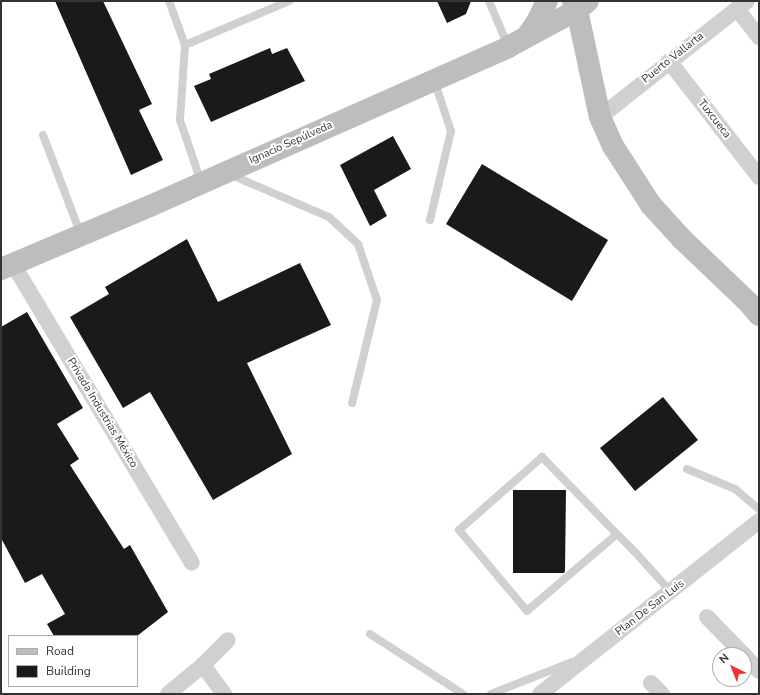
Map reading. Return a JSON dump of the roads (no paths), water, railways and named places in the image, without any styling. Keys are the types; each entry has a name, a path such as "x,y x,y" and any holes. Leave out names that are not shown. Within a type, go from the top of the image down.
{"main road":[{"path":"517,42 538,20 547,1"},
{"path":"579,4 600,117 613,146 651,205 682,239 748,302 759,315"},
{"name":"Ignacio Sepúlveda","path":"7,267 225,173 517,42 579,4"}],"street":[{"name":"Puerto Vallarta","path":"600,117 669,61 742,5"},
{"path":"742,5 759,38"},
{"name":"Tuxcueca","path":"669,61 759,177"},
{"name":"Privada Industrias México","path":"7,267 192,563"},
{"name":"Plan De San Luis","path":"540,694 758,525"},
{"path":"707,617 736,647"},
{"path":"168,694 228,640"},
{"path":"752,664 759,671"},
{"path":"202,665 224,694"}],"lane":[{"path":"169,1 185,45 180,120 202,183"},
{"path":"185,45 289,1"},
{"path":"490,1 517,42"},
{"path":"430,220 451,131 434,80"},
{"path":"43,135 81,235"},
{"path":"225,173 328,217 358,244 377,300 352,403"},
{"path":"617,534 527,611 459,530 542,457 617,534 671,592"},
{"path":"687,469 735,490 759,509"},
{"path":"370,634 463,694"},
{"path":"491,694 588,657"}]}
